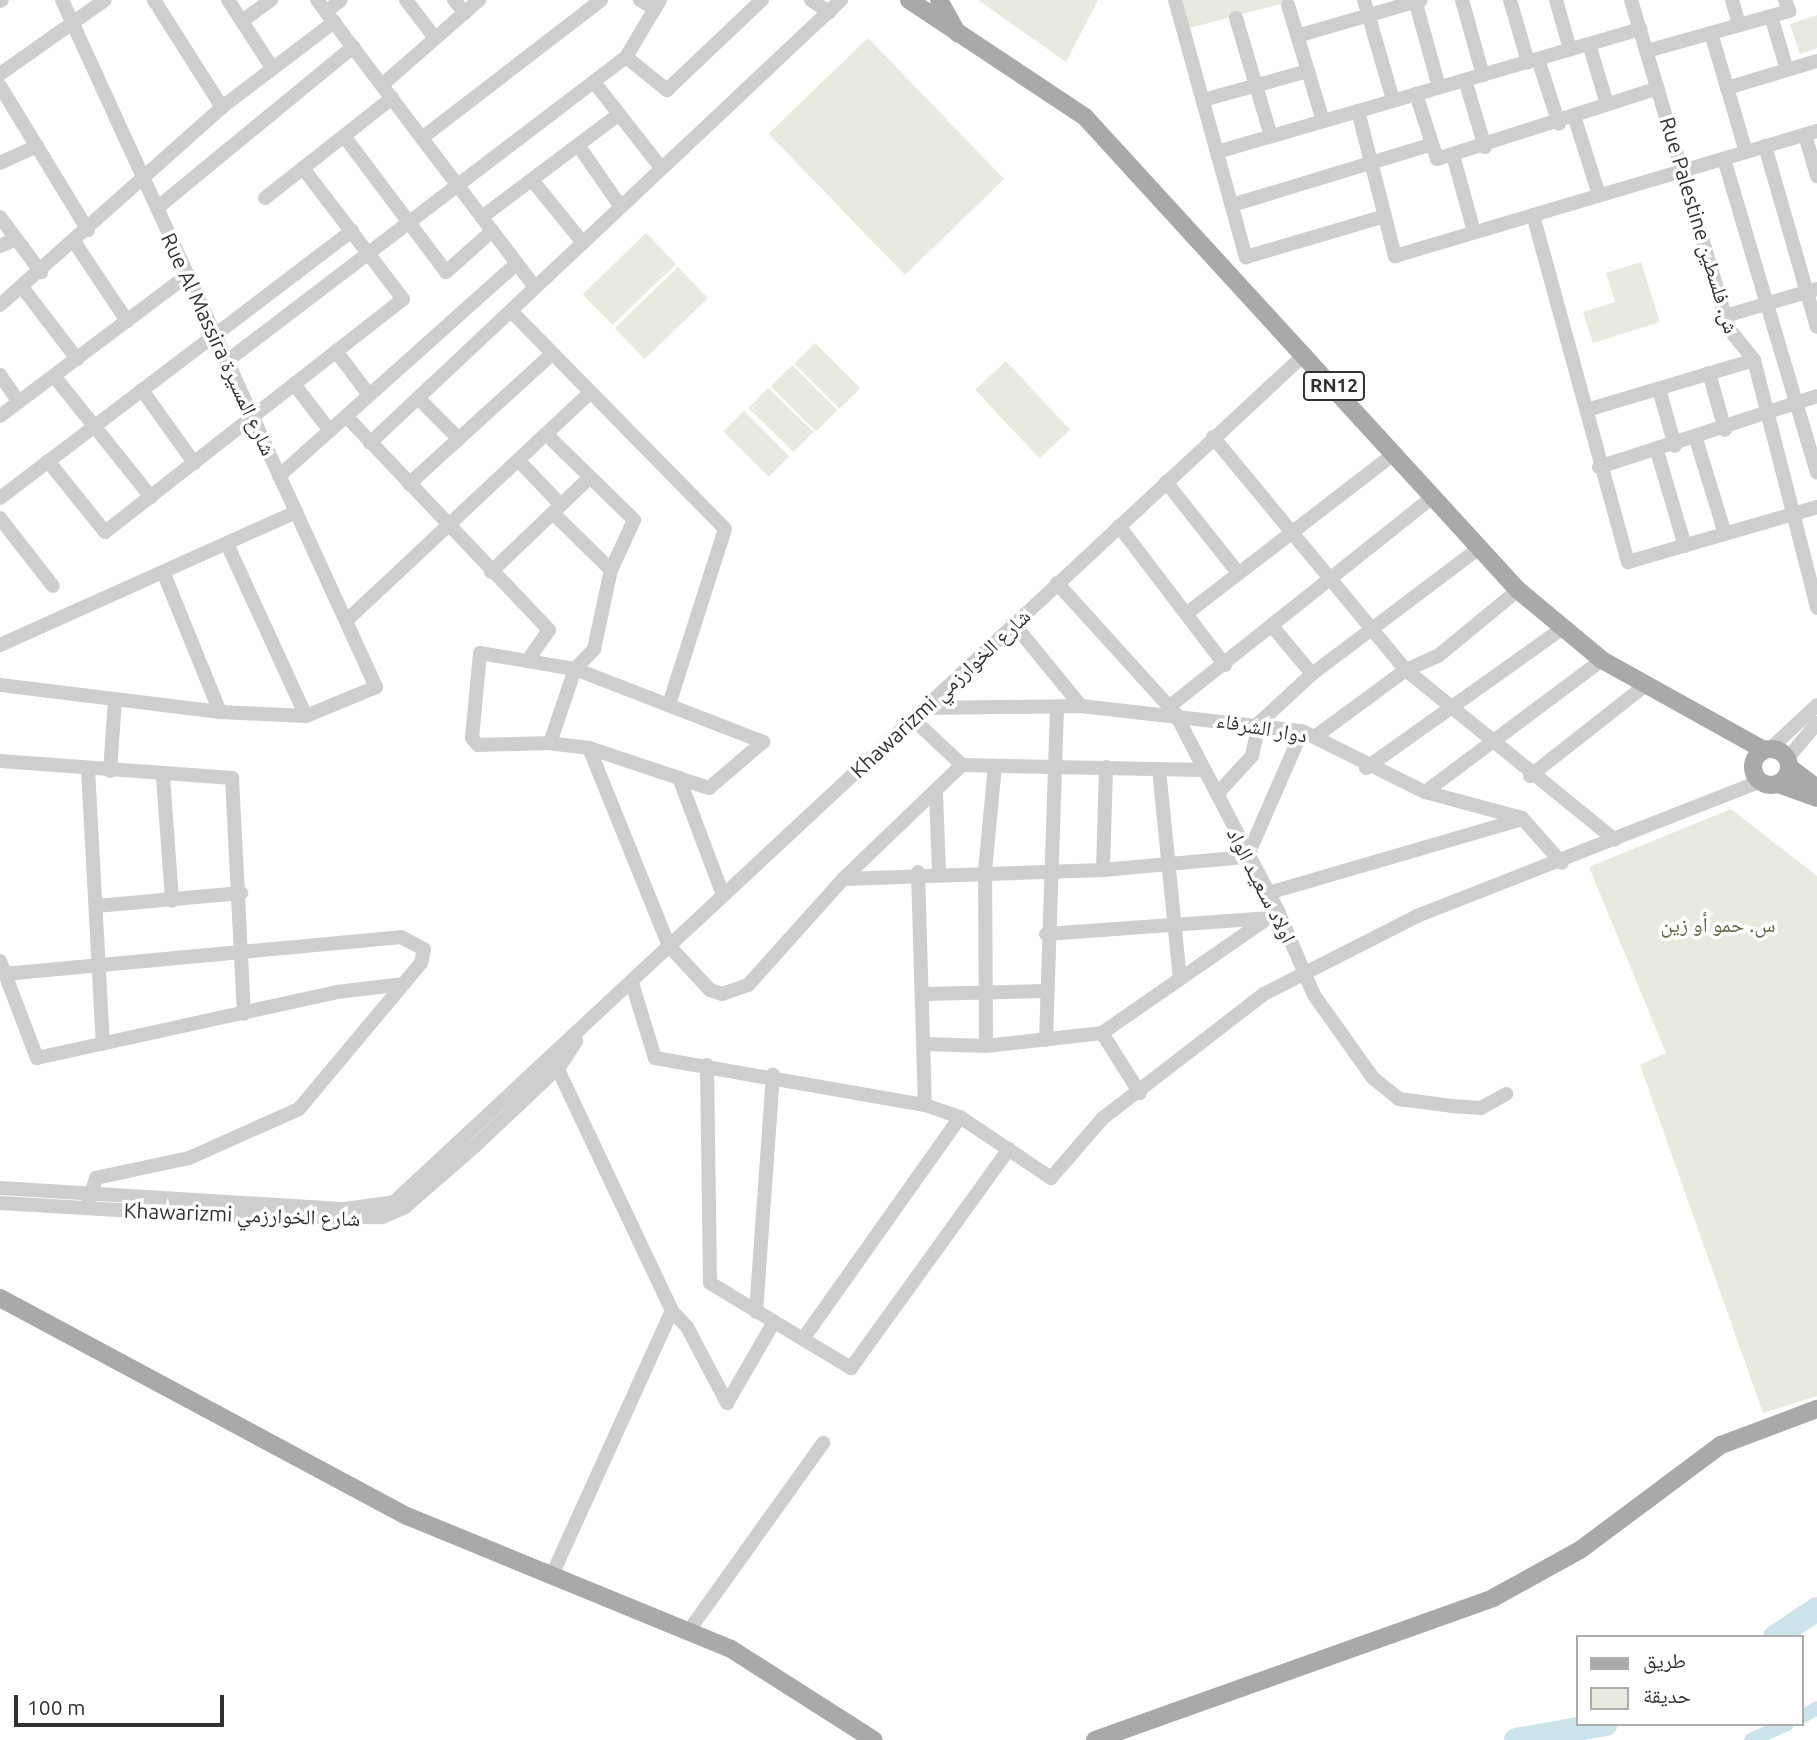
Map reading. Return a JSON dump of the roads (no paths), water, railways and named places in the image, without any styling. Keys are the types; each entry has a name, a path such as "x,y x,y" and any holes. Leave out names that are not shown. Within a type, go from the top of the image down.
{"main road":[{"name":"RN12","path":"909,0 1085,117 1305,354 1518,590 1602,660 1718,730 1767,750 1788,763 1817,788"},
{"name":"RN12","path":"939,0 957,33"},
{"name":"RN12","path":"1718,730 1756,774"},
{"path":"1767,750 1756,774 1817,798"},
{"path":"1778,784 1788,763"},
{"path":"0,1298 407,1516 690,1629 874,1740"},
{"path":"1095,1740 1493,1598 1580,1550 1721,1445 1817,1409"}],"street":[{"name":"Rue Al Massira شارع المسيرة","path":"62,0 376,687 306,716"},
{"path":"0,74 105,0"},
{"path":"154,0 222,107"},
{"path":"228,0 273,69"},
{"path":"242,21 271,0"},
{"path":"0,306 75,243 143,177 222,107 273,69 326,11 341,0"},
{"path":"406,0 435,38"},
{"path":"454,0 465,13"},
{"path":"382,85 479,0"},
{"path":"422,138 601,0"},
{"path":"227,361 626,57 657,4 640,0"},
{"path":"626,57 667,90 762,0"},
{"path":"811,0 828,12"},
{"path":"370,443 841,0"},
{"path":"1175,0 1246,257 1385,216"},
{"path":"1364,0 1393,100"},
{"path":"1462,0 1483,75"},
{"path":"1510,0 1559,124"},
{"path":"1556,0 1570,49"},
{"name":"Rue Palestine ش. فلسطين","path":"1631,0 1725,316 1754,360 1789,516 1817,608"},
{"path":"1732,0 1739,25"},
{"path":"1647,51 1789,11 1786,0"},
{"path":"1297,36 1417,1 1439,87"},
{"path":"1287,5 1323,121"},
{"path":"326,11 535,287"},
{"path":"1771,16 1787,70"},
{"path":"1236,18 1271,136"},
{"path":"1217,152 1640,29"},
{"path":"1710,33 1746,152"},
{"path":"1589,44 1607,104"},
{"path":"157,208 353,47"},
{"path":"1727,89 1817,61"},
{"path":"1203,100 1308,71"},
{"path":"1465,80 1485,147"},
{"path":"594,82 662,169"},
{"path":"0,86 88,230"},
{"path":"1416,94 1435,159 1559,124 1574,116 1658,88"},
{"path":"265,198 392,98"},
{"path":"1358,111 1395,256 1811,133 1817,176"},
{"path":"482,217 619,114"},
{"path":"1574,116 1599,195"},
{"path":"344,136 447,272 492,231"},
{"path":"578,145 621,207"},
{"path":"1232,205 1430,145"},
{"path":"0,163 37,146"},
{"path":"1765,146 1812,291 1817,327"},
{"path":"1453,155 1474,232"},
{"path":"1724,159 1817,472"},
{"path":"48,461 103,532 404,298 303,168"},
{"path":"532,180 583,243"},
{"path":"1534,215 1590,409"},
{"path":"0,217 41,272"},
{"path":"0,498 352,231"},
{"path":"0,246 16,239"},
{"path":"75,243 127,321"},
{"path":"279,476 517,263"},
{"path":"0,416 188,275"},
{"path":"22,287 77,359"},
{"path":"1725,316 1812,291"},
{"path":"511,311 724,529 669,705"},
{"path":"336,351 369,395"},
{"path":"409,484 552,354"},
{"name":"Khawarizmi شارع الخوارزمي","path":"0,1188 219,1216 382,1217 405,1207 669,946 1305,354"},
{"path":"1754,360 1583,412 1629,563 1817,507"},
{"path":"1709,373 1725,430"},
{"path":"0,375 19,402"},
{"path":"54,376 151,497"},
{"path":"294,384 330,430"},
{"path":"1658,388 1675,446"},
{"path":"142,390 194,463"},
{"path":"345,621 590,393"},
{"path":"1599,467 1765,418 1796,402 1817,396"},
{"path":"418,398 459,439"},
{"path":"346,416 550,632 530,660"},
{"path":"546,434 634,520 611,570 594,649 575,669 550,743"},
{"path":"1213,438 1290,534 1406,670 1490,744 1615,840"},
{"path":"1696,439 1725,534"},
{"path":"1657,450 1685,546"},
{"path":"1186,614 1395,453"},
{"path":"518,460 611,570"},
{"path":"491,572 590,477"},
{"path":"1166,482 1239,574"},
{"path":"1173,710 1272,626 1433,497"},
{"path":"0,645 228,546 296,512"},
{"path":"0,518 53,586"},
{"path":"1119,526 1225,665"},
{"path":"0,685 220,712 306,716 228,546"},
{"path":"1217,794 1252,756 1259,723 1312,674 1479,548"},
{"path":"164,574 220,712"},
{"name":"اولاد سـعيـد الواد","path":"1057,583 1173,710 1247,858 1268,894 1273,914 1304,973 1353,1051 1392,1096 1469,1108 1506,1094"},
{"path":"844,878 939,871 1048,873 1169,866 1247,858 1309,734 1406,670 1438,656 1518,590"},
{"path":"1013,623 1081,706"},
{"path":"1272,626 1312,674"},
{"path":"1366,768 1563,628"},
{"path":"478,655 530,660 575,669 669,705 763,742 709,788 589,748 550,743 478,745 472,738 478,655"},
{"path":"1425,792 1602,660"},
{"path":"1530,776 1643,687"},
{"path":"110,771 115,700"},
{"path":"1767,750 1817,705"},
{"path":"1046,1040 1048,873 1057,706"},
{"name":"دوار الشرفاء","path":"925,708 1081,706 1173,710 1259,723 1309,734 1366,768 1425,792 1522,818"},
{"path":"913,719 962,765 1203,770"},
{"path":"1788,763 1817,723"},
{"path":"589,748 669,946 710,990 734,993 844,878 936,793 962,765"},
{"path":"0,761 163,777 232,778 241,893 244,1014"},
{"path":"986,1046 985,871 995,765"},
{"path":"1103,870 1105,767"},
{"path":"88,769 103,1044"},
{"path":"1159,769 1180,978"},
{"path":"632,983 652,1055 773,1075 925,1105 960,1117 1051,1178 1090,1131 1233,1015 1304,973 1417,916 1562,863 1756,774"},
{"path":"163,777 172,901"},
{"path":"679,778 723,895"},
{"path":"936,793 939,871"},
{"path":"1268,894 1522,818 1562,863"},
{"path":"918,872 925,994 925,1105"},
{"path":"96,906 241,893"},
{"path":"1046,934 1273,914"},
{"path":"926,1044 986,1046 1101,1033 1273,914"},
{"path":"88,1200 96,1178 189,1158 299,1110 404,984 425,957 413,938 99,966 2,968 34,1057 404,984"},
{"path":"925,994 1046,991"},
{"path":"1101,1033 1140,1093"},
{"path":"554,1061 672,1311 687,1327 727,1402 774,1322"},
{"path":"707,1065 708,1278 756,1311 851,1368 1009,1149"},
{"path":"756,1311 773,1075"},
{"path":"803,1339 960,1117"},
{"name":"Khawarizmi شارع الخوارزمي","path":"0,1203 220,1200 385,1205 470,1142"},
{"path":"219,1216 220,1200"},
{"path":"552,1575 672,1311"},
{"path":"690,1629 823,1443"}],"waterway":[{"path":"1778,1635 1817,1609"},
{"path":"1803,1716 1817,1708"},
{"path":"1516,1740 1595,1726"},
{"path":"1751,1740 1782,1726"}],"park label":[{"name":"س. حمو أو زين","path":"1718,924"}]}
